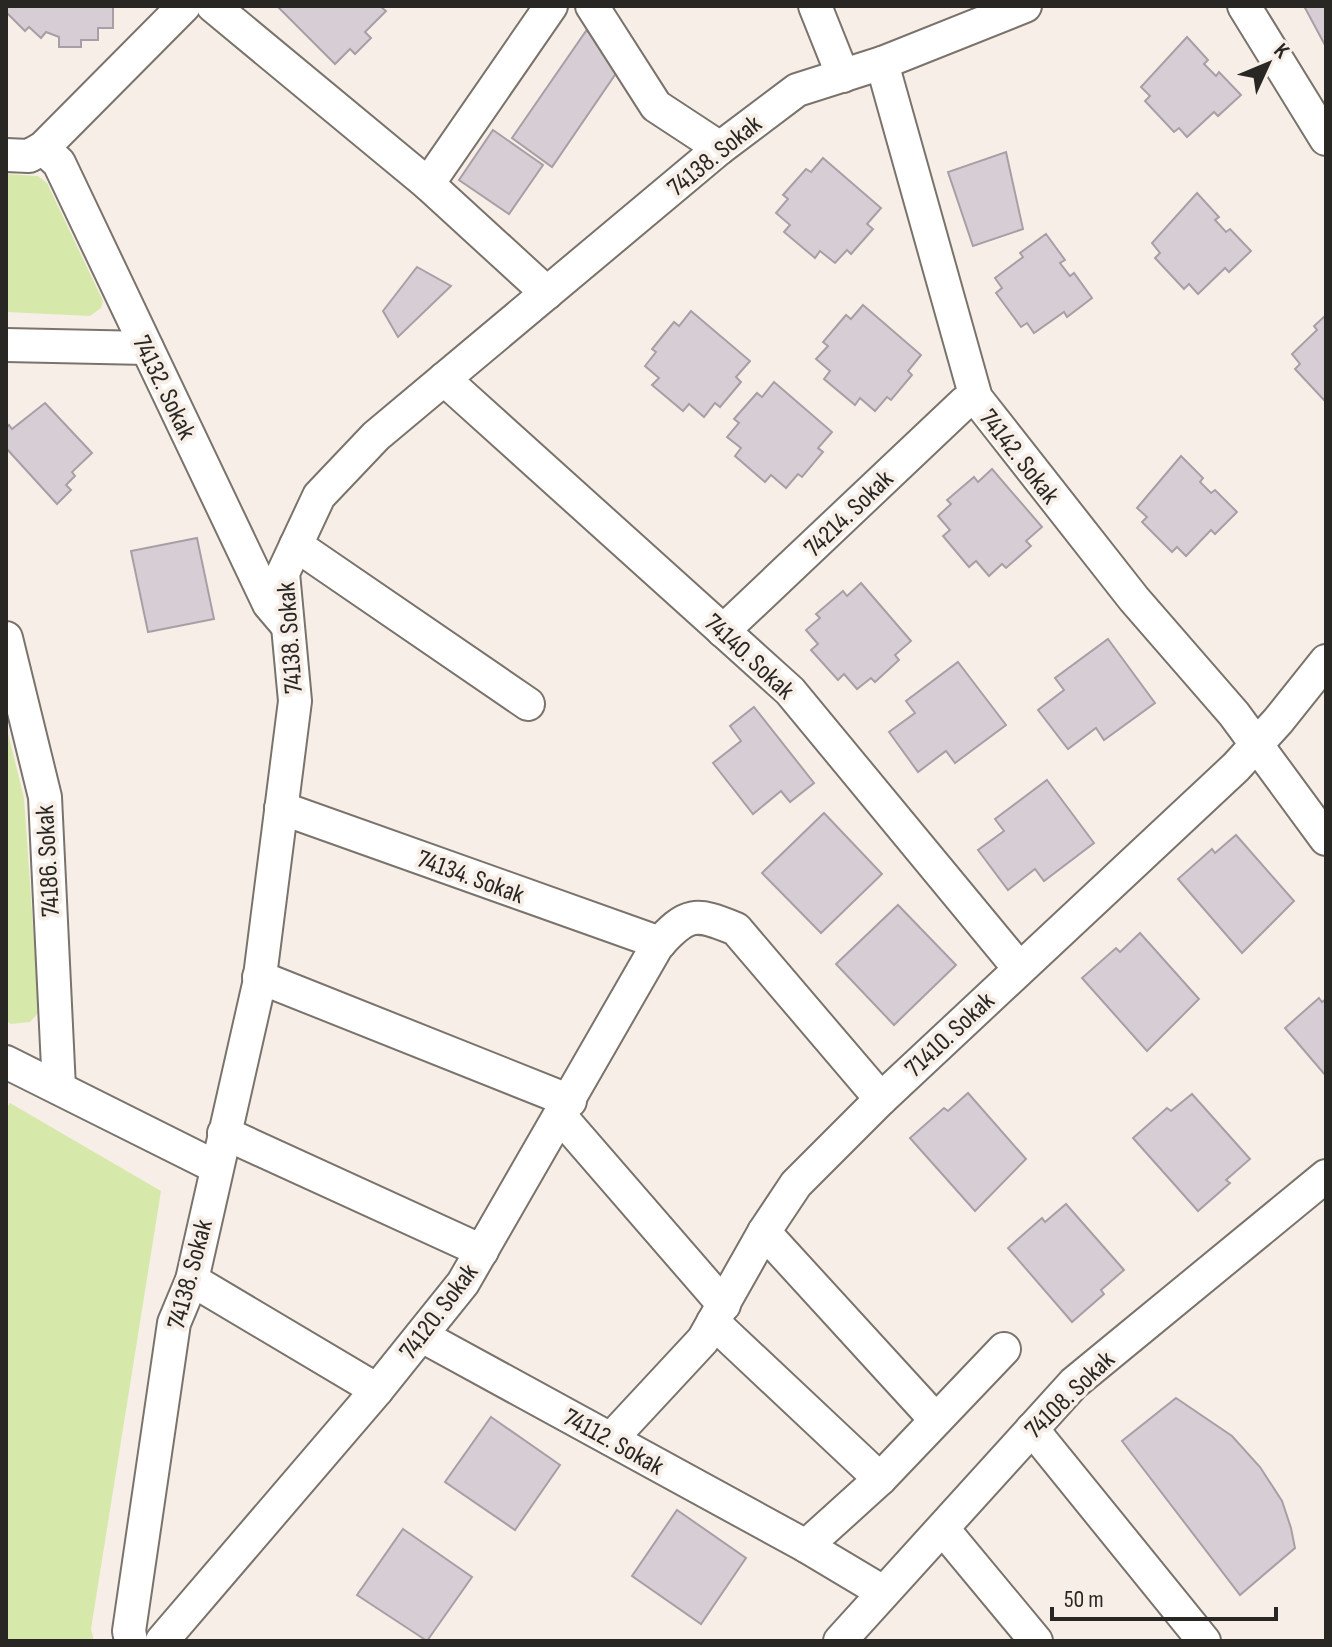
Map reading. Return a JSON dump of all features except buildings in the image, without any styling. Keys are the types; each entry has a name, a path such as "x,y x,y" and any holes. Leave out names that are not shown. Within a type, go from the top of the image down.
{"street":[{"path":"6,155 29,156 43,148 184,6"},
{"path":"213,6 428,184 547,293"},
{"path":"428,184 551,6"},
{"path":"592,6 656,106 720,148"},
{"path":"815,6 843,76"},
{"name":"74138. Sokak","path":"131,1641 129,1631 174,1323 192,1280 259,977 295,701 283,573 319,496 376,436 720,148 797,90 882,63 1025,6"},
{"path":"1244,6 1326,139"},
{"name":"74142. Sokak","path":"882,63 967,377 976,398 987,416 1134,599 1257,745 1326,839"},
{"name":"74132. Sokak","path":"43,148 59,163 269,604 288,627"},
{"path":"6,345 147,348"},
{"name":"74140. Sokak","path":"444,379 790,691 1019,968"},
{"name":"74214. Sokak","path":"723,631 964,403 976,398"},
{"path":"296,545 528,704"},
{"name":"74186. Sokak","path":"6,638 45,797 59,1088"},
{"name":"71410. Sokak","path":"611,1439 703,1340 764,1232 796,1184 881,1099 1257,745 1326,661"},
{"name":"74134. Sokak","path":"281,808 660,943"},
{"path":"660,943 679,921 704,916 736,929 881,1099"},
{"name":"74120. Sokak","path":"162,1641 377,1390 463,1283 660,943"},
{"path":"259,977 565,1109 719,1314 880,1479"},
{"path":"6,1062 216,1167"},
{"path":"224,1133 482,1251"},
{"name":"74108. Sokak","path":"840,1641 1074,1383 1326,1176"},
{"path":"764,1232 936,1420"},
{"path":"192,1280 377,1390"},
{"name":"74112. Sokak","path":"422,1336 806,1546 883,1592"},
{"path":"806,1546 880,1479 1004,1349"},
{"path":"1032,1429 1204,1641"},
{"path":"943,1529 1036,1641"}],"green space":[{"path":"6,174 38,176 47,183 103,301 101,308 90,316 6,312"},
{"path":"6,725 24,798 39,1012 30,1022 11,1024 6,1021"},
{"path":"10,1103 161,1191 91,1629 94,1641 6,1641 6,1109"}]}
